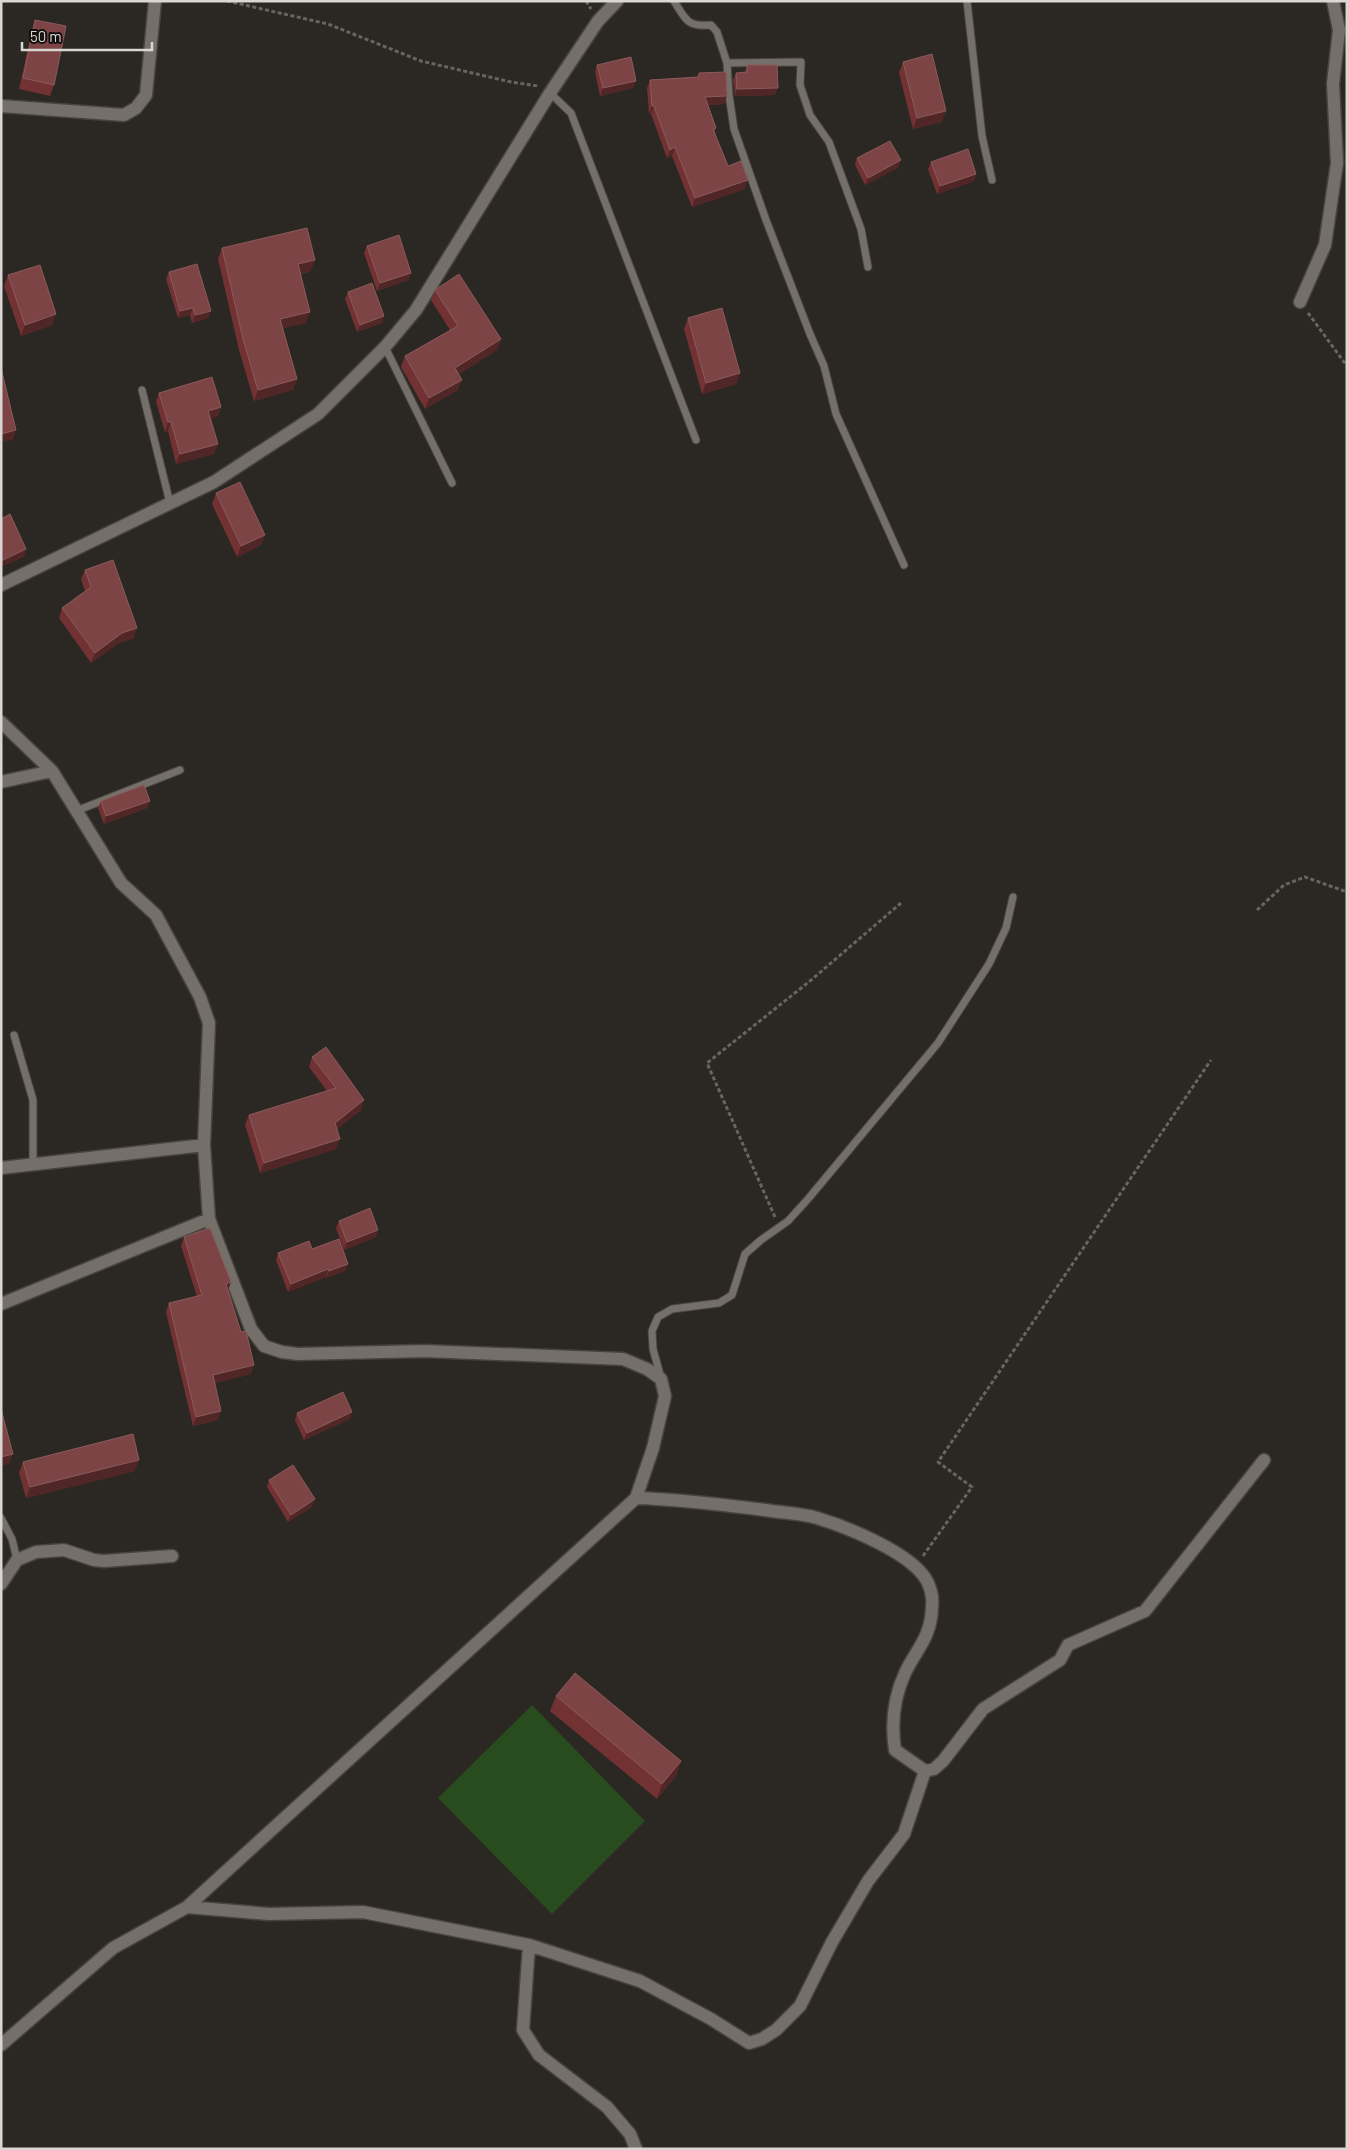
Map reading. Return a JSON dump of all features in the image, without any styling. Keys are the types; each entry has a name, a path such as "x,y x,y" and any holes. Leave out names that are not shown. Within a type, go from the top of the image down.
{"street":[{"path":"1,106 124,115 136,108 146,94 155,1"},
{"path":"1,585 214,482 318,414 385,346 416,310 552,90 598,21 617,1"},
{"path":"1300,302 1325,245 1338,163 1333,84 1339,30 1333,1"},
{"path":"1,722 52,771 121,884 156,914 200,997 209,1023 204,1145 209,1219 251,1329 264,1346 282,1352 298,1354 425,1351 623,1359 646,1369 661,1379 665,1396 653,1448 636,1498 187,1907 113,1948 1,2045"},
{"path":"1,782 52,771"},
{"path":"1,1168 204,1145"},
{"path":"1,1304 209,1219"},
{"path":"636,1498 677,1499 816,1517 871,1538 915,1566 927,1581 932,1593 932,1608 927,1637 905,1673 893,1711 893,1738 895,1750 925,1771 934,1769 943,1761 983,1709 1060,1660 1068,1645 1145,1610 1264,1460"},
{"path":"1,1584 18,1560 36,1552 64,1550 94,1560 104,1561 172,1556"},
{"path":"187,1907 269,1914 363,1912 529,1945 640,1981 711,2019 749,2043 762,2039 776,2030 800,2006 832,1942 868,1881 904,1834 925,1771"},
{"path":"529,1945 522,2030 539,2055 606,2107 630,2134 636,2149"}],"lane":[{"path":"674,1 688,23 697,26 711,26 718,32 727,63 734,129 756,192 824,366 836,414 904,565"},
{"path":"968,1 968,21 982,136 992,180"},
{"path":"727,63 802,62 800,85 810,115 829,142 861,229 868,267"},
{"path":"552,90 571,113 696,440"},
{"path":"385,346 452,483"},
{"path":"142,390 170,503"},
{"path":"76,811 180,770"},
{"path":"661,1379 653,1349 652,1331 658,1317 672,1310 719,1303 732,1295 745,1254 788,1221 938,1043 988,964 1006,928 1012,897"},
{"path":"14,1034 32,1100 33,1164"},
{"path":"1,1518 12,1539 18,1560"}],"path":[{"path":"227,1 328,24 421,61 552,90"},
{"path":"1300,302 1347,366"},
{"path":"1257,910 1284,886 1305,877 1347,892"},
{"path":"780,1226 707,1063 810,981 901,903"},
{"path":"915,1566 972,1487 938,1462 1211,1060"}],"green space":[{"path":"532,1705 645,1821 552,1914 438,1798"}],"building":[{"path":"35,20 66,26 54,85 23,78"},
{"path":"932,54 946,111 917,118 903,62"},
{"path":"631,57 636,81 603,88 597,65"},
{"path":"747,65 777,65 778,88 737,89 736,73 747,72"},
{"path":"726,72 727,96 705,97 716,128 713,129 728,166 741,161 748,180 695,198 675,147 670,150 654,106 652,106 650,80 699,77 699,73"},
{"path":"890,141 901,160 868,178 857,158"},
{"path":"968,149 976,174 940,186 931,162"},
{"path":"307,228 315,260 298,264 310,312 280,319 297,379 258,390 243,339 222,248"},
{"path":"399,235 411,273 380,283 367,246"},
{"path":"197,264 211,311 195,315 193,308 180,311 169,272"},
{"path":"40,265 56,314 25,325 8,275"},
{"path":"459,274 501,339 455,368 462,380 429,398 405,356 458,326 435,290"},
{"path":"372,283 384,316 360,325 348,292"},
{"path":"722,308 740,373 706,383 688,318"},
{"path":"1,368 16,430 1,434"},
{"path":"212,377 221,407 208,411 218,444 180,454 171,422 168,422 159,393"},
{"path":"240,482 265,535 241,546 216,493"},
{"path":"10,514 26,549 1,561 1,519"},
{"path":"113,560 137,628 122,633 95,653 62,608 91,587 85,570"},
{"path":"144,785 150,801 106,816 101,801"},
{"path":"326,1047 364,1100 335,1123 340,1139 264,1163 249,1115 336,1088 312,1057"},
{"path":"370,1208 378,1230 347,1242 339,1221"},
{"path":"210,1228 231,1282 226,1284 241,1332 246,1331 254,1365 213,1375 221,1411 196,1417 169,1303 202,1295 184,1237"},
{"path":"339,1239 348,1264 329,1271 328,1269 291,1284 278,1253 309,1241 312,1249"},
{"path":"343,1392 352,1412 307,1433 297,1413"},
{"path":"1,1409 13,1454 1,1457"},
{"path":"133,1434 139,1460 30,1487 23,1462"},
{"path":"293,1465 315,1499 291,1515 269,1480"},
{"path":"575,1673 681,1761 662,1784 556,1696"}]}
